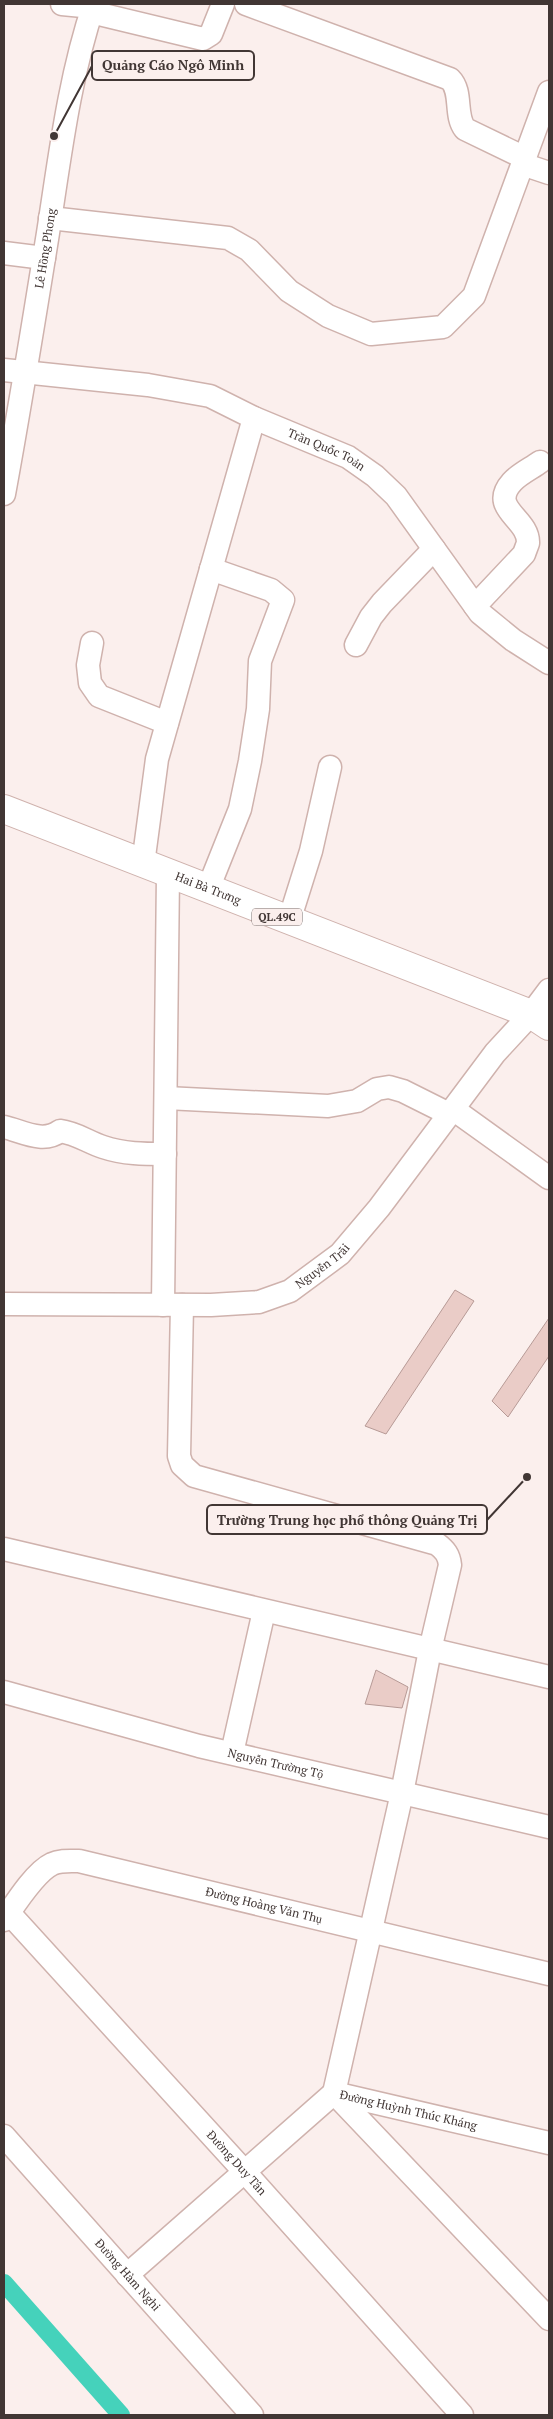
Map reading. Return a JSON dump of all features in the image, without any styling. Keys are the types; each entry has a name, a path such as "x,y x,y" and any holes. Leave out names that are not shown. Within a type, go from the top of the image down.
{"main road":[{"name":"Hai Bà Trưng","path":"4,809 540,1020"}],"street":[{"path":"62,4 93,8 203,40 211,34 223,4"},
{"path":"246,4 450,79 456,86 461,124 465,129 549,173"},
{"name":"Lê Hồng Phong","path":"4,494 26,373 64,122 78,58 93,8"},
{"path":"50,218 228,238 249,250 290,291 328,316 371,334 443,327 474,296 549,92"},
{"path":"4,253 44,258"},
{"name":"Trần Quốc Toản","path":"4,370 179,388 210,396 254,418 348,457 375,476 396,496 480,613 513,640 549,663"},
{"path":"143,864 156,759 254,418"},
{"path":"475,606 524,554 528,543 526,536 507,508 504,502 505,495 513,481 540,462"},
{"path":"356,645 382,603 434,548"},
{"path":"208,889 240,809 258,709 260,661 283,600 271,590 211,569"},
{"path":"92,643 88,665 90,683 99,696 167,723"},
{"path":"289,921 311,851 330,767"},
{"path":"168,874 165,1154 179,1456 182,1465 194,1476 437,1544 447,1553 450,1565 430,1650 402,1793 334,2093 549,2319"},
{"name":"Nguyễn Trãi","path":"4,1304 173,1305 259,1302 290,1291 340,1254 373,1216 494,1053 540,1020 549,990"},
{"path":"166,1098 328,1106 357,1102 377,1089 389,1086 451,1111 549,1178"},
{"path":"4,1127 42,1137 53,1136 60,1131 70,1132 106,1148 134,1154 165,1154"},
{"path":"4,1549 549,1677"},
{"path":"232,1754 264,1611"},
{"name":"Nguyễn Trường Tộ","path":"4,1692 232,1754 549,1828"},
{"name":"Đường Hoàng Văn Thụ","path":"6,1916 41,1872 52,1864 66,1860 79,1861 549,1974"},
{"name":"Đường Duy Tân","path":"6,1916 244,2171 462,2415"},
{"name":"Đường Huỳnh Thúc Kháng","path":"127,2275 334,2093 549,2143"},
{"name":"Đường Hàm Nghi","path":"4,2136 252,2415"}],"building":[{"path":"455,1290 474,1301 386,1434 365,1426"},
{"path":"549,1318 549,1356 508,1417 492,1401"},
{"path":"376,1670 408,1687 402,1708 365,1704"}],"waterway":[{"path":"4,2283 121,2415"}],"place":[{"name":"Quảng Cáo Ngô Minh","path":"54,136"},
{"name":"Trường Trung học phổ thông Quảng Trị","path":"527,1477"}]}
